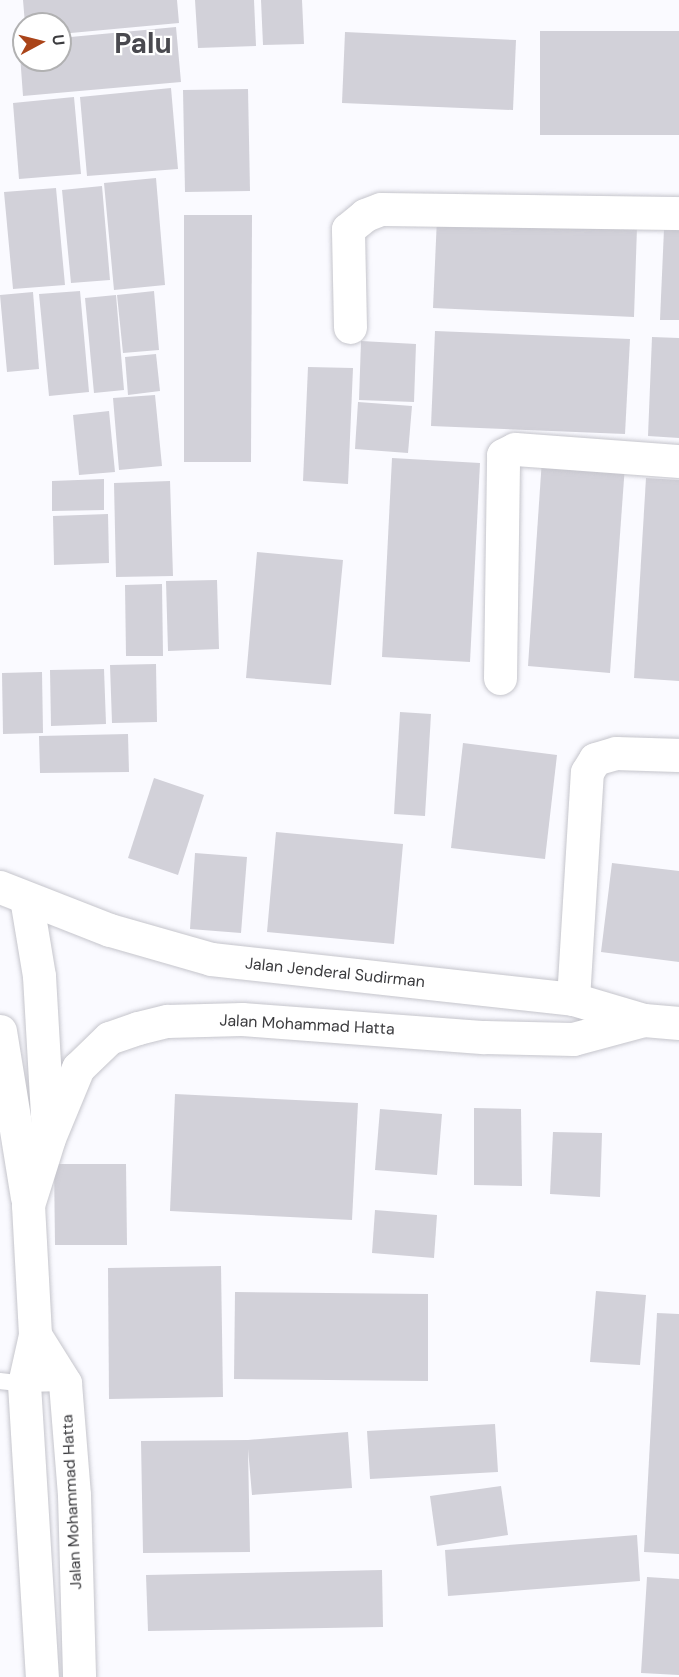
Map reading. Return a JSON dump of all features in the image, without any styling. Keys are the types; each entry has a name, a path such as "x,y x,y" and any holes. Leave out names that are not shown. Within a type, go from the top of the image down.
{"main road":[{"path":"350,327 348,230 365,215 381,209 679,213"},
{"path":"500,678 503,455 515,449 679,461"},
{"path":"573,999 587,772 596,759 616,753 679,755"},
{"path":"13,892 39,976 49,1138"},
{"name":"Jalan Jenderal Sudirman","path":"13,892 110,930 211,959 573,999 644,1020 679,1023"},
{"name":"Jalan Mohammad Hatta","path":"79,1677 74,1495 65,1383 35,1335 28,1204 49,1138 78,1068 109,1038 167,1021 242,1018 484,1037 573,1039 644,1020"},
{"path":"0,1030 28,1204"},
{"name":"Jalan Mohammad Hatta","path":"35,1335 12,1382 42,1677"}],"lane":[{"path":"12,1382 65,1383"}],"building":[{"path":"23,0 177,0 179,23 72,33 72,12 24,12"},
{"path":"195,0 254,0 256,46 198,48"},
{"path":"261,0 302,0 304,44 263,45"},
{"path":"176,27 181,82 23,96 21,72 72,72 72,37"},
{"path":"540,31 679,31 679,135 540,135"},
{"path":"345,32 516,40 513,110 342,103"},
{"path":"171,88 178,169 87,176 80,97"},
{"path":"248,89 250,191 185,192 183,90"},
{"path":"74,97 81,174 19,179 13,103"},
{"path":"156,178 165,285 114,290 104,183"},
{"path":"102,186 110,280 71,283 62,190"},
{"path":"56,188 65,285 13,289 4,192"},
{"path":"184,215 252,215 251,462 184,462"},
{"path":"437,218 637,227 634,317 433,308"},
{"path":"664,229 679,229 679,320 660,320"},
{"path":"80,291 89,392 49,396 39,294"},
{"path":"154,291 159,350 123,353 117,295"},
{"path":"33,292 39,369 7,372 0,295"},
{"path":"116,295 124,390 94,393 85,298"},
{"path":"435,331 630,339 625,434 431,426"},
{"path":"652,337 679,338 679,438 648,436"},
{"path":"361,341 416,344 414,402 359,400"},
{"path":"156,354 160,391 128,395 125,357"},
{"path":"308,367 353,368 348,484 303,481"},
{"path":"155,395 162,466 119,470 113,398"},
{"path":"358,402 412,406 408,453 355,449"},
{"path":"109,411 115,472 79,475 73,415"},
{"path":"392,458 480,463 470,662 382,657"},
{"path":"542,459 625,465 610,673 528,666"},
{"path":"646,478 679,480 679,681 634,678"},
{"path":"104,479 104,510 52,511 52,481"},
{"path":"170,481 173,576 116,577 114,483"},
{"path":"108,514 109,563 54,565 53,516"},
{"path":"257,552 343,560 331,685 246,678"},
{"path":"217,580 219,649 168,651 166,581"},
{"path":"162,584 163,656 126,656 125,585"},
{"path":"156,664 157,722 112,723 110,665"},
{"path":"104,669 106,724 51,726 50,670"},
{"path":"42,672 43,733 3,734 2,673"},
{"path":"400,712 431,714 425,816 394,814"},
{"path":"128,734 129,772 40,773 39,736"},
{"path":"463,743 557,755 545,859 451,848"},
{"path":"154,778 204,795 178,875 128,858"},
{"path":"276,832 403,844 394,944 267,932"},
{"path":"195,853 247,857 241,933 190,929"},
{"path":"612,863 679,871 679,962 601,952"},
{"path":"175,1094 358,1103 352,1220 170,1211"},
{"path":"474,1108 521,1109 522,1186 474,1185"},
{"path":"380,1109 442,1114 437,1175 375,1170"},
{"path":"553,1132 602,1133 600,1197 550,1194"},
{"path":"54,1164 126,1164 127,1245 55,1245"},
{"path":"375,1210 437,1215 434,1258 372,1253"},
{"path":"221,1266 223,1397 109,1399 108,1268"},
{"path":"596,1291 646,1295 640,1365 590,1362"},
{"path":"235,1292 428,1294 428,1381 234,1379"},
{"path":"657,1313 679,1314 679,1554 644,1552"},
{"path":"495,1424 498,1472 370,1479 367,1431"},
{"path":"348,1432 352,1488 252,1495 248,1449 250,1552 143,1553 141,1441 248,1440"},
{"path":"501,1486 508,1535 437,1546 430,1496"},
{"path":"637,1535 640,1581 448,1596 445,1550"},
{"path":"382,1570 383,1627 148,1631 146,1575"},
{"path":"647,1577 679,1579 679,1675 641,1673"}],"district":[{"name":"Palu","path":"143,44"}]}
